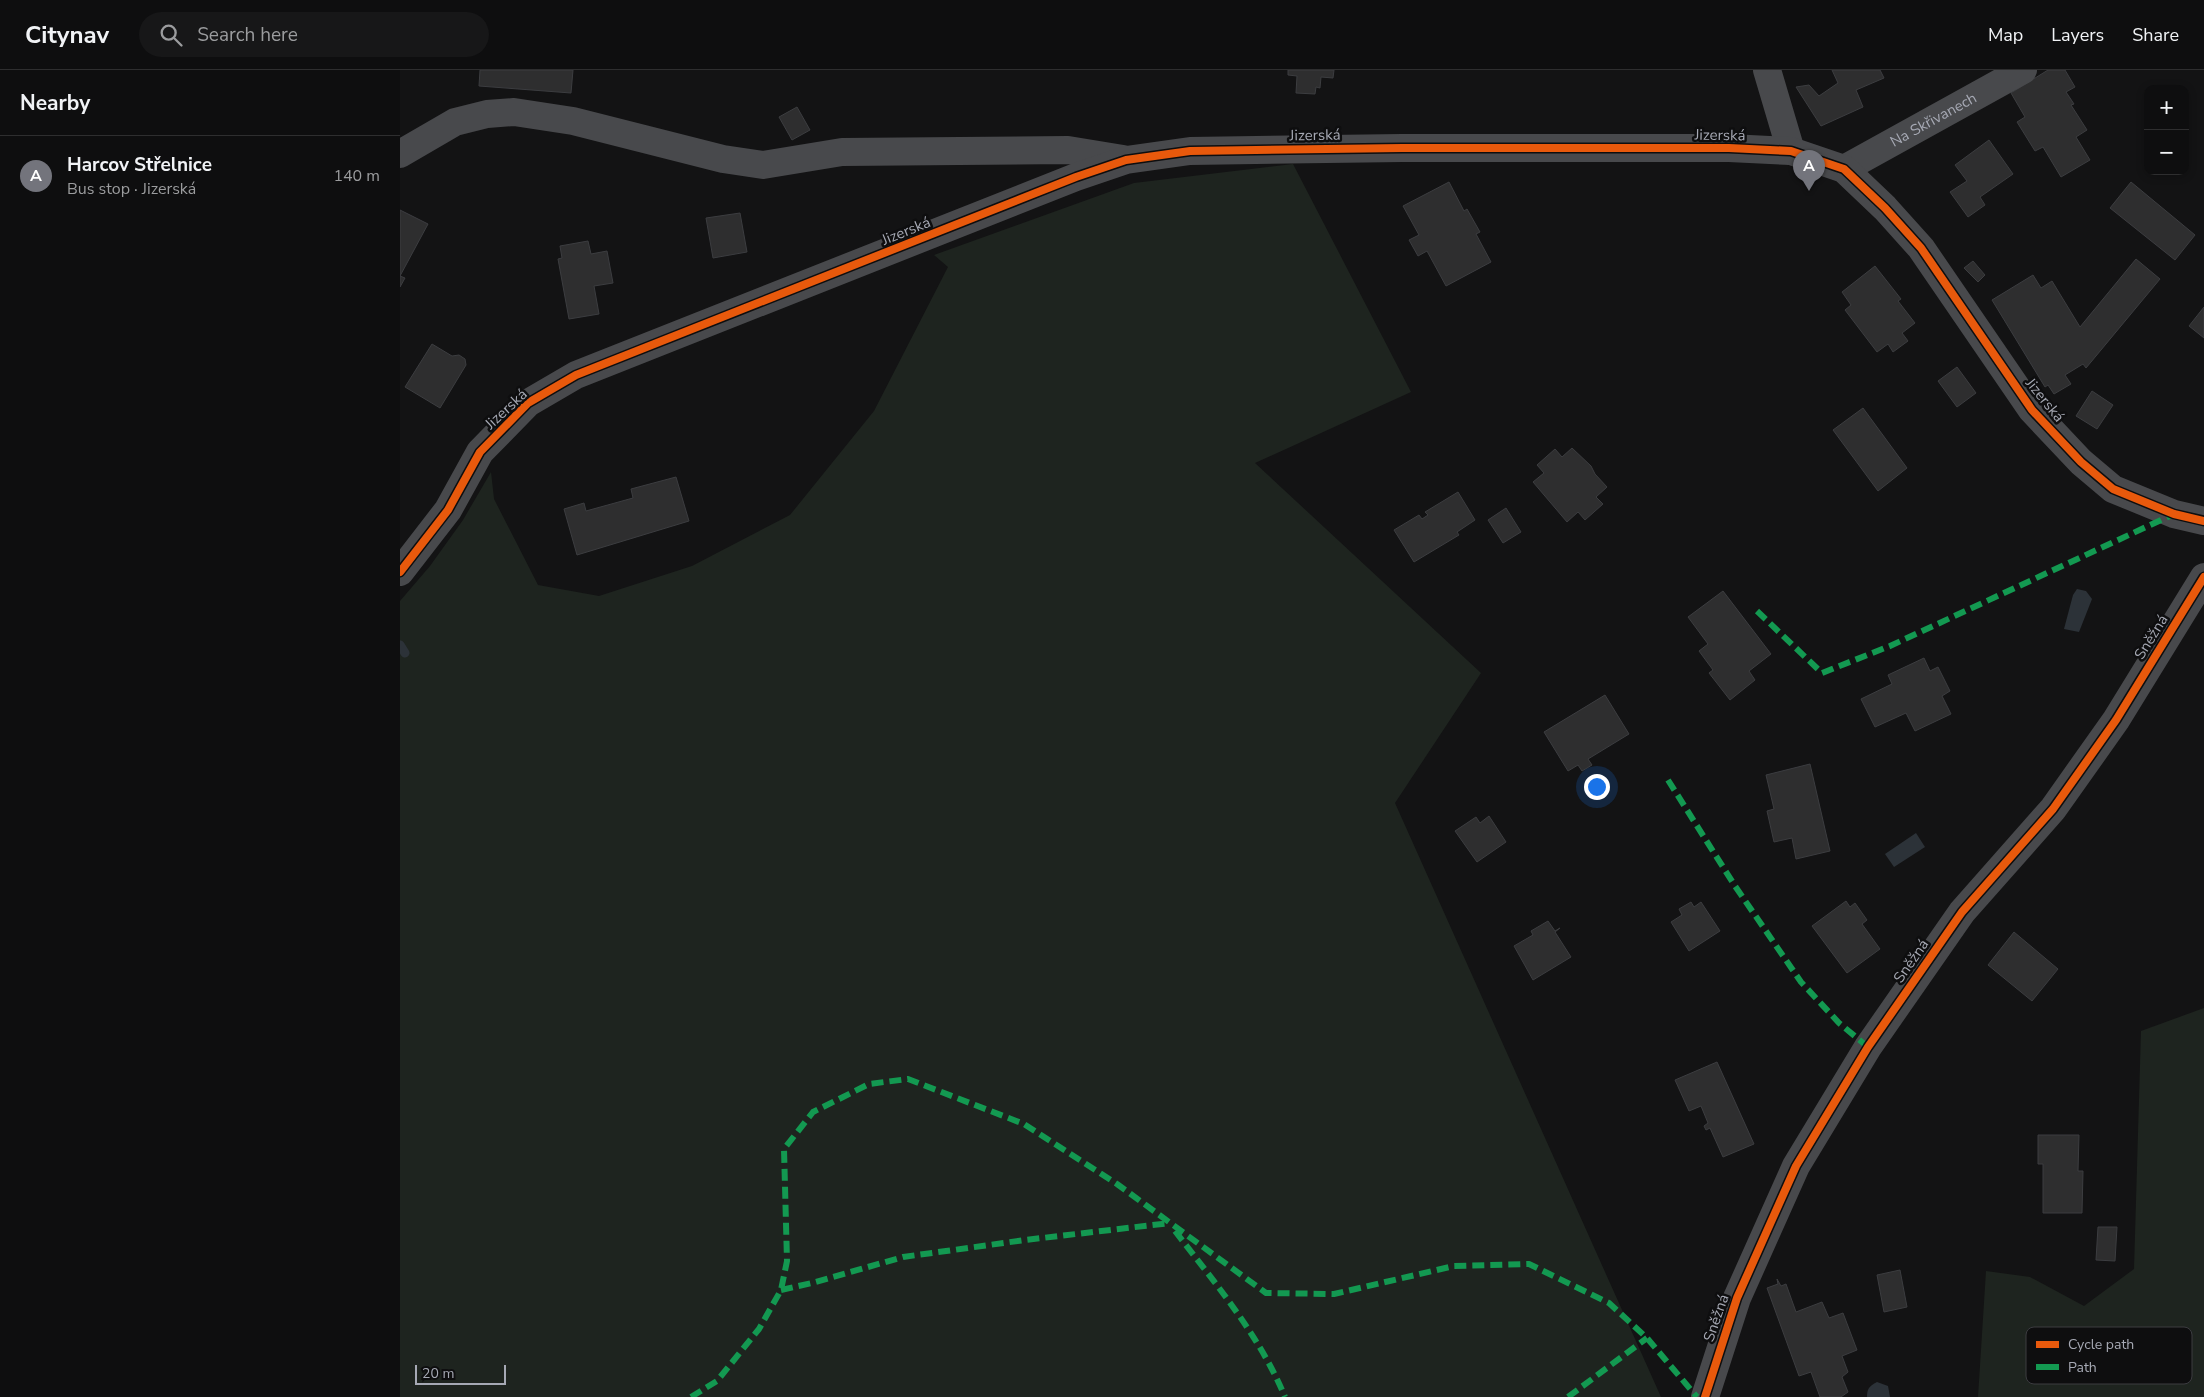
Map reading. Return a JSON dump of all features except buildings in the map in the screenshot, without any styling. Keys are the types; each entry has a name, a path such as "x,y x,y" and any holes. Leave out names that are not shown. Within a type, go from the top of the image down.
{"street":[{"path":"1767,70 1792,151"},
{"name":"Na Skřivanech","path":"1844,169 2023,70"},
{"name":"Jizerská","path":"400,154 455,122 487,114 514,112 573,121 723,159 762,165 852,152 1068,150 1126,160"},
{"name":"Jizerská","path":"400,572 448,510 480,452 528,403 576,375 1067,180 1126,160 1190,152 1393,148 1729,148 1792,151 1844,169 1885,208 1921,248 2032,410 2081,462 2114,489 2174,514 2204,520"},
{"name":"Sněžná","path":"1704,1397 1738,1298 1796,1166 1858,1064 1962,912 2053,808 2116,720 2204,577"}],"shaded area":[{"path":"1293,164 1411,392 1255,463 1481,673 1395,803 1661,1397 400,1397 400,601 430,566 463,520 491,472 494,499 538,585 599,596 692,566 790,515 874,411 948,267 934,255 1134,183"},
{"path":"2077,589 2086,591 2092,599 2079,632 2064,629 2073,595"},
{"path":"1916,833 1925,847 1894,867 1885,854"},
{"path":"2204,1008 2204,1397 1978,1397 1986,1271 2030,1277 2084,1306 2134,1269 2141,1031"},
{"path":"1877,1382 1888,1386 1890,1397 1867,1397 1869,1388"}],"waterway":[{"path":"400,645 405,653"}],"marked path":[{"path":"1757,611 1822,673 1890,646 2174,514"},
{"path":"1668,780 1735,886 1801,982 1839,1023 1868,1047"},
{"path":"691,1397 717,1381 759,1329 781,1290 787,1261 784,1149 813,1112 869,1084 908,1079 1024,1124 1117,1184 1266,1293 1334,1294 1454,1266 1529,1264 1609,1303 1647,1338 1697,1397"},
{"path":"781,1290 903,1257 1170,1223"},
{"path":"1175,1231 1250,1331 1275,1374 1285,1397"},
{"path":"1568,1397 1647,1338"}],"cycle path":[{"path":"400,572 448,510 480,452 528,403 576,375 1076,177 1126,160 1190,151 1402,148 1729,148 1791,151 1844,169 1885,208 1921,248 2032,410 2081,462 2113,489 2174,514 2204,521"},
{"path":"1705,1397 1737,1298 1796,1166 1868,1047 1962,912 2053,809 2116,720 2204,577"}],"place":[{"name":"Harcov Střelnice","path":"1809,191"}]}
